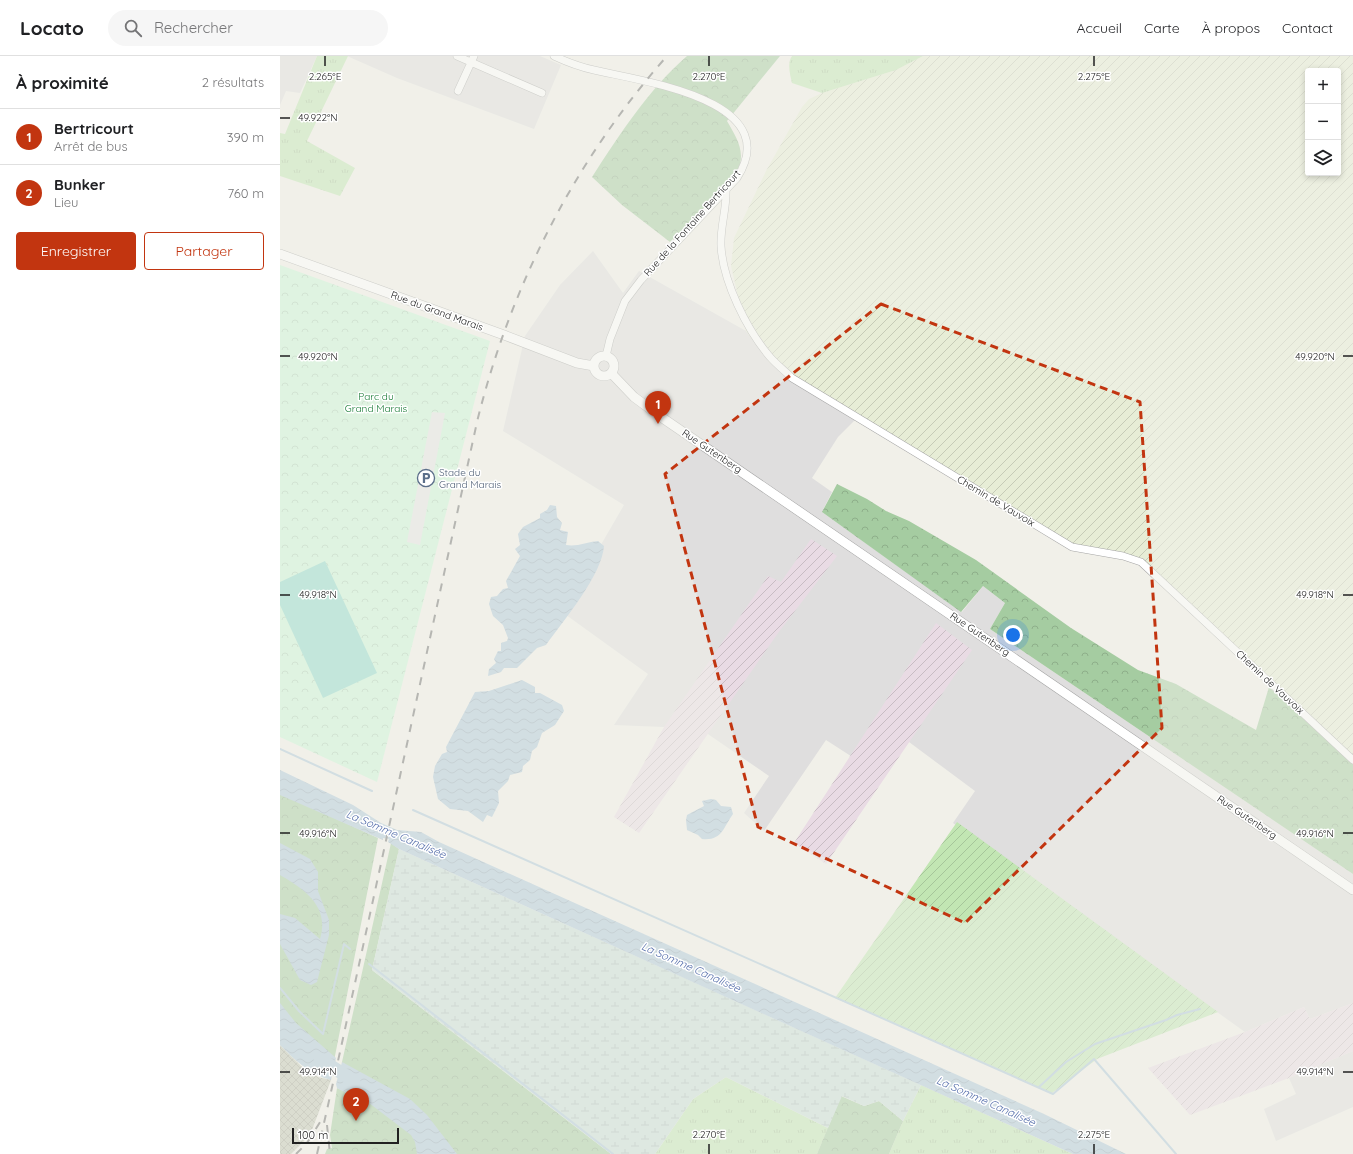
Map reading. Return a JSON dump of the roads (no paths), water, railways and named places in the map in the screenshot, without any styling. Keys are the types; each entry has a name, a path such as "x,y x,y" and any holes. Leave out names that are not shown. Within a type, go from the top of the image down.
{"street":[{"path":"457,56 472,59 542,92"},
{"name":"Rue de la Fontaine Bertricourt","path":"554,56 593,70 637,79 694,94 716,106 733,119 744,136 746,154 742,169 726,189 641,280 625,301 610,339 606,356"},
{"path":"458,90 472,59"},
{"name":"Chemin de Vauvoix","path":"726,189 727,204 721,231 721,247 730,289 756,338 770,357 792,378 1072,547 1123,556 1141,562 1353,760"},
{"name":"Rue du Grand Marais","path":"280,254 577,363 594,366"},
{"path":"606,356 613,363 611,373 602,376 596,372 594,366 597,358 606,356"},
{"name":"Rue Gutenberg","path":"611,373 634,397 664,419 1353,890"}],"water":[{"path":"550,505 556,506 557,517 562,523 560,530 568,532 566,545 578,545 598,541 604,546 602,558 590,583 581,597 546,645 537,648 517,668 504,668 501,672 488,676 489,669 496,663 494,659 498,651 501,651 501,643 507,641 508,638 503,625 493,616 489,604 491,597 497,596 503,589 508,588 506,581 520,556 515,549 520,545 518,534 523,527 540,518 540,514 547,510"},
{"path":"522,680 535,687 535,693 540,693 562,705 564,711 555,725 542,733 537,747 532,751 530,760 523,766 522,772 510,775 508,781 498,791 499,803 492,817 487,815 483,822 468,811 450,809 438,799 433,777 435,766 442,754 447,752 446,747 475,692 489,691"},
{"name":"La Somme Canalisée","path":"280,770 353,805 381,823 397,830 421,832 439,842 1044,1114 1126,1154 1073,1154 399,849 388,842 389,839 383,838 383,840 280,795"},
{"path":"711,799 716,800 721,806 731,807 733,814 718,836 709,839 702,839 698,835 687,830 687,815 704,806 702,801"},
{"path":"280,843 310,859 318,872 318,891 329,920 329,935 317,982 311,985 300,980 280,944 280,914 295,918 320,939 322,927 321,917 313,900 298,886 280,875"},
{"path":"280,1003 296,1023 336,1058 331,1080 309,1071 297,1062 280,1045"},
{"path":"342,1062 410,1099 427,1115 457,1154 417,1154 415,1142 411,1135 369,1103 347,1090 346,1093 337,1088 336,1084"}],"waterway":[{"path":"280,749 372,791"},
{"path":"413,810 1053,1094 1094,1059 1176,1154"},
{"path":"280,988 299,1011 323,1034 344,944 350,949"},
{"path":"369,964 613,1154"},
{"path":"1039,1087 1066,1062 1095,1044 1177,1015 1200,1009"},
{"path":"320,1059 354,1081"}],"railway":[{"path":"317,1154 477,422 491,372 508,322 527,274 550,227 575,182 603,138 634,96 667,56"},
{"path":"296,1154 307,1143 322,1119"},
{"path":"327,1125 330,1154"}],"place":[{"name":"Bertricourt","path":"658,424"},
{"name":"Stade du Grand Marais","path":"426,478"},
{"name":"Bunker","path":"356,1121"}],"park label":[{"name":"Parc du Grand Marais","path":"376,402"}]}
